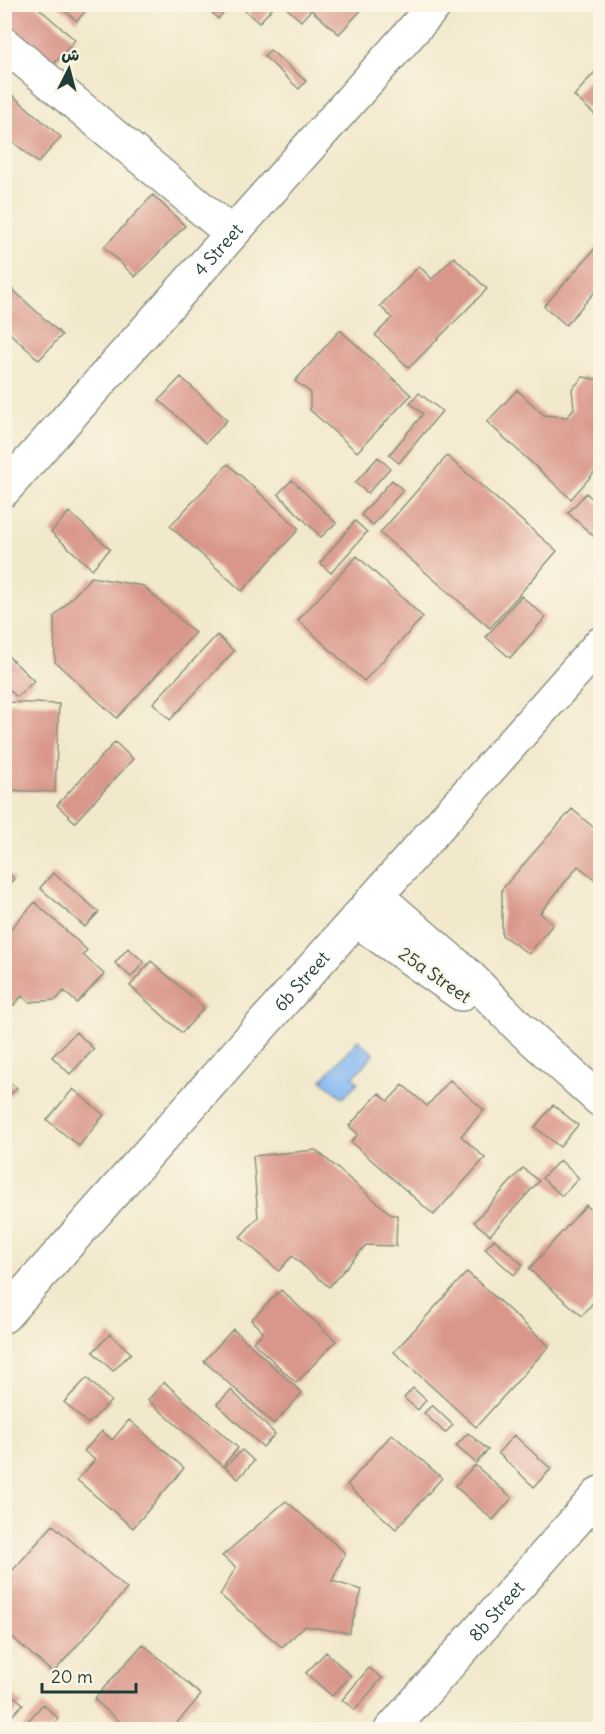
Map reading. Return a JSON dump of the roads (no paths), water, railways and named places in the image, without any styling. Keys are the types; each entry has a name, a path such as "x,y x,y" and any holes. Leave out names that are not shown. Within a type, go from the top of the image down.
{"street":[{"name":"4 Street","path":"4,490 434,6"},
{"path":"4,44 231,233"},
{"name":"6b Street","path":"4,1316 600,644"},
{"name":"25a Street","path":"377,896 469,976 518,1026 600,1100"},
{"name":"25a Street","path":"356,920 471,1001 518,1026"},
{"name":"8b Street","path":"391,1730 600,1493"}],"water":[{"path":"358,1040 374,1054 353,1077 358,1082 343,1098 322,1080"}]}
